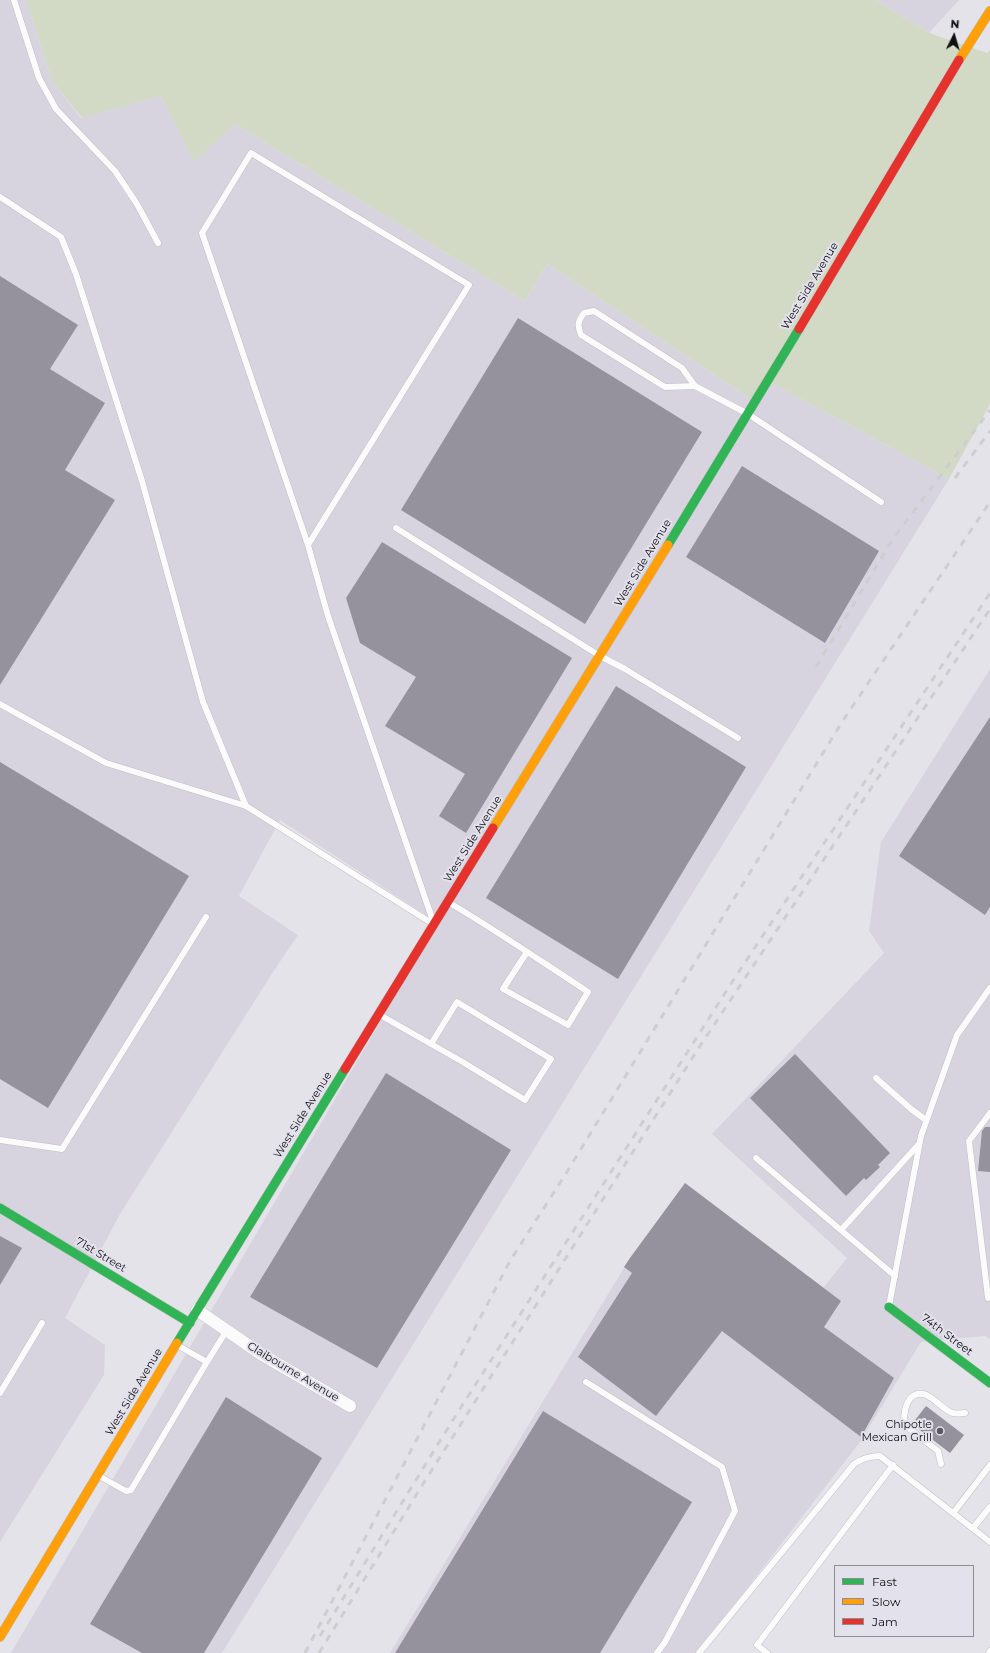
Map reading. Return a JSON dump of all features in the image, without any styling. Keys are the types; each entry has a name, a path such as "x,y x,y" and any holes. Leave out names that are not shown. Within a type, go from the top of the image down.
{"street":[{"name":"West Side Avenue","path":"0,1637 197,1310 748,414 990,11"},
{"name":"71st Street","path":"0,1208 190,1323"},
{"name":"74th Street","path":"889,1307 990,1383"},
{"name":"Claibourne Avenue","path":"197,1310 261,1354 350,1406"}],"lane":[{"path":"14,0 39,78 56,109 115,171 138,204 158,243"},
{"path":"308,545 469,285 251,153 202,233 308,545 328,616 434,924"},
{"path":"0,197 61,237 76,274 142,481 203,702 246,806"},
{"path":"695,386 665,387 581,335 578,328 579,321 584,313 594,311 682,368 695,386 748,414 881,502"},
{"path":"396,528 600,656 625,669 738,738"},
{"path":"0,704 106,763 246,806 434,924"},
{"path":"448,902 475,917 588,992 568,1026 503,989 527,952"},
{"path":"0,1140 62,1149 206,917"},
{"path":"889,1307 919,1144 926,1120 957,1034 990,988"},
{"path":"379,1014 525,1100 550,1060 457,1002 431,1044"},
{"path":"876,1078 911,1109 926,1120"},
{"path":"988,1298 969,1141 990,1113"},
{"path":"841,1230 919,1144"},
{"path":"756,1158 895,1276"},
{"path":"0,1393 42,1322"},
{"path":"98,1475 126,1491 131,1490 227,1330"},
{"path":"176,1345 207,1362"},
{"path":"586,1382 722,1467 735,1511 665,1642 657,1653"},
{"path":"941,1464 938,1451 904,1422 906,1406 910,1398 921,1394 930,1397 952,1413 966,1413"},
{"path":"699,1653 854,1464 862,1458 880,1456 954,1512 990,1542"},
{"path":"767,1653 757,1645 893,1465"},
{"path":"954,1512 990,1465"},
{"path":"973,1528 990,1507"}],"shaded area":[{"path":"0,0 26,0 52,81 81,118 161,96 194,161 235,124 525,301 547,264 756,402 770,382 949,479 222,1653 11,1653 438,923 280,820 239,896 298,935 120,1214 65,1318 105,1345 104,1375 0,1542"},
{"path":"876,0 959,0 929,33"},
{"path":"990,669 990,1339 985,1336 921,1342 860,1442 697,1653 390,1653 630,1258 685,1183 823,1288 847,1258 712,1134 884,953 869,931 881,842"}],"green space":[{"path":"26,0 876,0 929,33 987,53 990,50 990,404 949,479 770,382 756,402 547,264 525,301 235,124 194,162 161,96 82,118 52,81"}],"building":[{"path":"0,276 78,325 50,369 105,403 65,470 115,500 0,685"},
{"path":"518,318 702,432 585,624 401,510"},
{"path":"742,466 879,551 825,643 686,557"},
{"path":"382,542 572,658 466,833 439,816 465,774 385,726 416,677 360,643 346,598"},
{"path":"616,686 746,767 618,979 486,898"},
{"path":"990,717 990,907 985,915 899,856"},
{"path":"0,762 189,876 48,1108 0,1079"},
{"path":"795,1054 890,1153 878,1165 880,1167 866,1180 864,1178 846,1196 750,1098"},
{"path":"386,1073 511,1150 377,1368 250,1297"},
{"path":"985,1127 990,1127 990,1172 978,1171 982,1131"},
{"path":"685,1183 841,1301 824,1327 894,1378 861,1437 722,1331 656,1416 578,1357 632,1273 624,1267"},
{"path":"0,1236 22,1248 0,1285"},
{"path":"226,1397 322,1458 204,1653 142,1653 90,1624"},
{"name":"Chipotle Mexican Grill","path":"926,1406 964,1435 950,1453 912,1424"},
{"path":"543,1411 692,1502 600,1653 395,1653"}],"railway":[{"path":"816,667 892,540 990,410"},
{"path":"955,478 990,431"},
{"path":"305,1653 510,1261 565,1175 842,722 990,502"},
{"path":"320,1636 451,1423 734,979 990,593"},
{"path":"319,1653 423,1484 698,1049 990,609"}],"traffic: fast":[{"path":"668,545 799,329"},
{"path":"177,1343 345,1069"},
{"path":"0,1208 190,1323"},
{"path":"889,1307 990,1383"}],"traffic: slow":[{"path":"959,60 990,11"},
{"path":"493,828 668,545"},
{"path":"0,1637 177,1343"}],"traffic: jam":[{"path":"799,329 959,60"},
{"path":"345,1069 493,828"}],"place":[{"name":"Chipotle Mexican Grill","path":"940,1431"}]}
